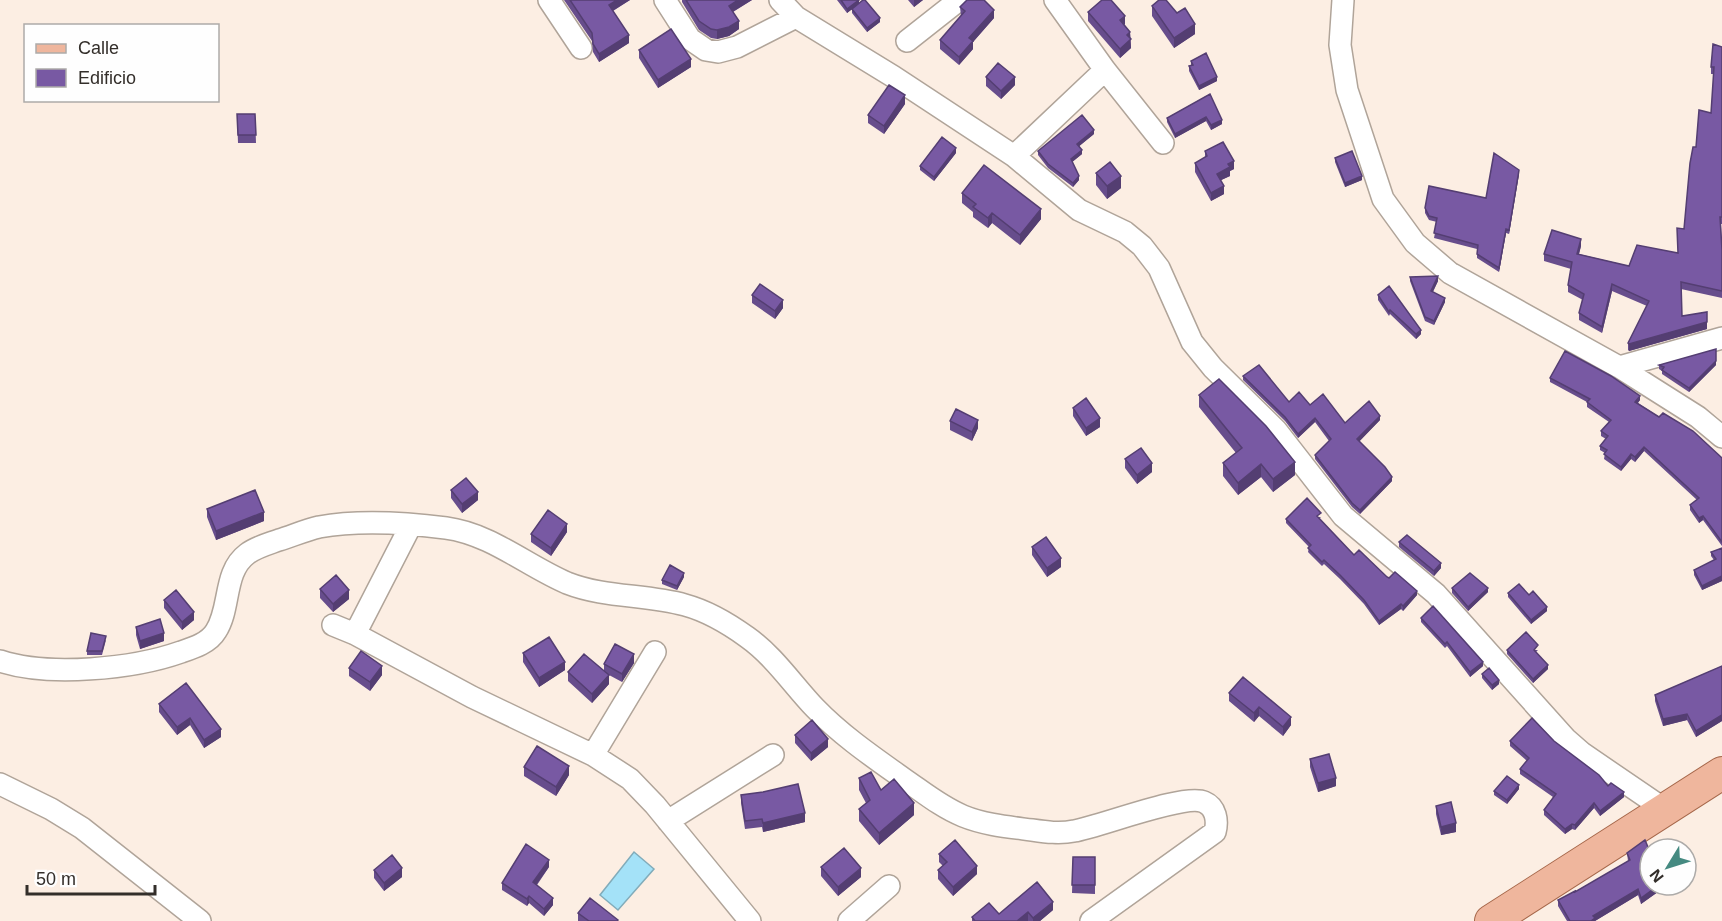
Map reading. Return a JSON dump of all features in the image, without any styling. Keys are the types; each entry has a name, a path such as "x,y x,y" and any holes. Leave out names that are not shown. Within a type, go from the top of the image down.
{"main road":[{"path":"1491,921 1722,773"}],"street":[{"path":"549,0 581,48"},
{"path":"665,0 690,39 706,50 718,52 737,46 796,17"},
{"path":"780,0 796,17 894,77 1014,156 1079,210 1125,232 1142,246 1159,268 1192,342 1213,368 1276,430 1343,516 1436,594 1566,739 1582,753 1664,809"},
{"path":"907,41 959,0"},
{"path":"1055,0 1105,70 1163,143"},
{"path":"1343,0 1340,45 1347,90 1383,199 1416,243 1450,273 1619,367 1698,417 1722,437"},
{"path":"1014,156 1105,70"},
{"path":"1619,367 1722,338"},
{"path":"0,661 18,666 69,669 113,667 158,660 203,643 218,630 234,570 239,561 254,549 315,528 342,524 411,525 450,529 481,537 575,585 606,593 689,606 728,624 765,652 817,710 857,746 946,809 967,818 987,824 1056,833 1088,828 1167,805 1194,800 1204,801 1210,806 1216,821 1215,832 1091,921"},
{"path":"355,634 411,525"},
{"path":"333,625 355,634 472,697 594,755 630,779 668,821 750,921"},
{"path":"594,755 655,652"},
{"path":"668,821 773,755"},
{"path":"0,784 51,809 82,828 200,921"},
{"path":"849,921 890,886"}],"water":[{"path":"634,852 654,869 618,910 600,895"}],"building":[{"path":"570,0 617,0 609,5 629,35 599,54 593,44 592,33"},
{"path":"686,0 738,0 729,6 739,21 729,27 711,29 699,21"},
{"path":"841,0 859,0 847,9"},
{"path":"863,0 880,18 867,28 852,9"},
{"path":"967,0 984,0 994,10 969,38 973,41 959,57 940,40 965,11 960,7"},
{"path":"1102,0 1111,0 1125,16 1120,20 1130,32 1127,35 1131,39 1120,49 1088,12"},
{"path":"1159,0 1166,0 1177,13 1185,8 1195,24 1174,38 1152,6"},
{"path":"671,29 691,59 658,80 639,50"},
{"path":"1713,44 1722,47 1722,217 1720,217 1722,291 1681,282 1682,316 1707,312 1707,322 1629,344 1649,301 1612,284 1602,327 1579,313 1584,294 1568,285 1572,262 1544,254 1552,230 1581,239 1577,254 1629,266 1637,245 1678,253 1677,228 1684,229 1690,163 1693,147 1696,147 1699,110 1711,113"},
{"path":"1206,53 1217,77 1199,86 1189,66 1193,65 1191,61"},
{"path":"998,63 1015,77 1001,91 986,77"},
{"path":"889,85 905,95 884,126 868,115"},
{"path":"1210,94 1222,120 1211,125 1206,117 1175,134 1167,118"},
{"path":"237,114 255,114 256,135 238,135"},
{"path":"1082,115 1094,130 1077,144 1082,150 1071,159 1079,176 1073,183 1048,164 1038,151"},
{"path":"942,137 956,148 934,177 920,166"},
{"path":"1223,142 1234,161 1228,164 1230,167 1217,174 1224,186 1211,193 1195,163 1207,156 1205,151"},
{"path":"1352,151 1362,176 1345,183 1335,158"},
{"path":"1494,153 1519,170 1509,230 1506,229 1499,268 1477,254 1478,245 1434,233 1437,218 1429,216 1425,208 1429,186 1486,198"},
{"path":"1110,162 1121,176 1107,186 1096,173"},
{"path":"984,165 1041,209 1020,235 992,213 988,218 973,207 976,204 962,193"},
{"path":"1438,276 1431,291 1445,298 1434,321 1425,317 1410,277"},
{"path":"760,284 783,300 775,311 752,295"},
{"path":"1389,286 1421,330 1416,334 1390,310 1389,312 1378,295"},
{"path":"1716,349 1716,361 1689,388 1662,370 1664,367 1659,365"},
{"path":"1565,351 1611,376 1640,396 1635,402 1659,417 1663,413 1693,431 1722,458 1722,542 1703,516 1699,518 1690,505 1699,498 1644,447 1635,457 1631,454 1621,467 1604,454 1607,450 1600,446 1608,436 1601,431 1611,420 1587,402 1590,399 1550,378"},
{"path":"1259,365 1289,402 1299,392 1310,405 1323,394 1345,423 1369,401 1380,416 1357,439 1392,477 1360,510 1315,455 1331,439 1315,418 1298,434 1285,417 1243,376"},
{"path":"1219,379 1266,426 1295,462 1273,479 1261,464 1238,483 1223,463 1242,448 1199,395"},
{"path":"1086,398 1100,418 1086,428 1073,408"},
{"path":"956,409 978,420 972,432 950,421"},
{"path":"1141,448 1152,463 1137,475 1125,459"},
{"path":"466,478 478,492 462,504 451,490"},
{"path":"255,490 264,512 216,531 207,509"},
{"path":"1307,498 1321,513 1317,516 1354,555 1359,550 1387,577 1389,578 1395,572 1417,591 1403,606 1401,604 1379,621 1364,600 1340,575 1308,548 1311,545 1286,519"},
{"path":"548,510 567,524 551,548 531,534"},
{"path":"1407,535 1441,563 1434,571 1399,542"},
{"path":"1046,537 1061,558 1047,568 1032,547"},
{"path":"1722,548 1722,576 1702,586 1694,570 1716,559 1711,552"},
{"path":"670,565 684,573 677,586 662,580"},
{"path":"1470,573 1488,588 1468,607 1452,588"},
{"path":"336,575 349,590 333,604 320,589"},
{"path":"1519,584 1529,595 1533,591 1547,607 1531,620 1508,593"},
{"path":"176,590 194,612 182,622 164,600"},
{"path":"1433,606 1483,662 1470,672 1447,642 1445,644 1421,618"},
{"path":"160,619 164,633 140,641 136,627"},
{"path":"1526,632 1538,645 1534,650 1548,665 1533,679 1507,650"},
{"path":"91,633 106,636 102,651 87,651"},
{"path":"549,637 565,662 539,678 523,653"},
{"path":"615,644 634,654 622,674 604,664"},
{"path":"361,651 382,666 370,682 349,668"},
{"path":"584,654 609,675 592,694 568,672"},
{"path":"1722,666 1722,715 1696,731 1687,714 1663,719 1655,695"},
{"path":"1489,668 1499,680 1492,685 1482,674"},
{"path":"1243,677 1291,717 1283,727 1259,707 1254,713 1229,693"},
{"path":"186,683 221,729 204,740 190,718 177,727 159,704"},
{"path":"1532,718 1554,741 1599,775 1608,786 1611,783 1624,792 1600,811 1594,803 1575,825 1572,824 1565,829 1544,810 1556,794 1520,769 1529,758 1510,741"},
{"path":"812,720 828,739 811,753 795,735"},
{"path":"537,746 569,766 556,787 524,767"},
{"path":"1329,754 1336,778 1318,783 1310,759"},
{"path":"871,772 881,790 894,779 914,803 879,833 859,809 870,800 859,778"},
{"path":"1507,776 1519,785 1507,800 1494,791"},
{"path":"798,784 805,813 763,823 762,819 745,821 741,795"},
{"path":"1451,802 1456,823 1441,827 1436,806"},
{"path":"955,840 977,866 953,887 938,870 947,862 939,854"},
{"path":"526,844 549,860 533,882 553,898 544,909 529,896 527,899 502,883"},
{"path":"1638,845 1638,889 1593,916 1595,918 1591,921 1570,921 1558,900 1630,860 1627,853"},
{"path":"844,848 861,868 838,887 821,867"},
{"path":"392,855 402,868 384,883 374,870"},
{"path":"1073,857 1095,857 1095,885 1072,885"},
{"path":"1037,882 1053,902 1033,918 1028,912 1017,921 975,921 972,917 989,903 999,914"},
{"path":"590,898 618,920 589,921 578,913"}]}
